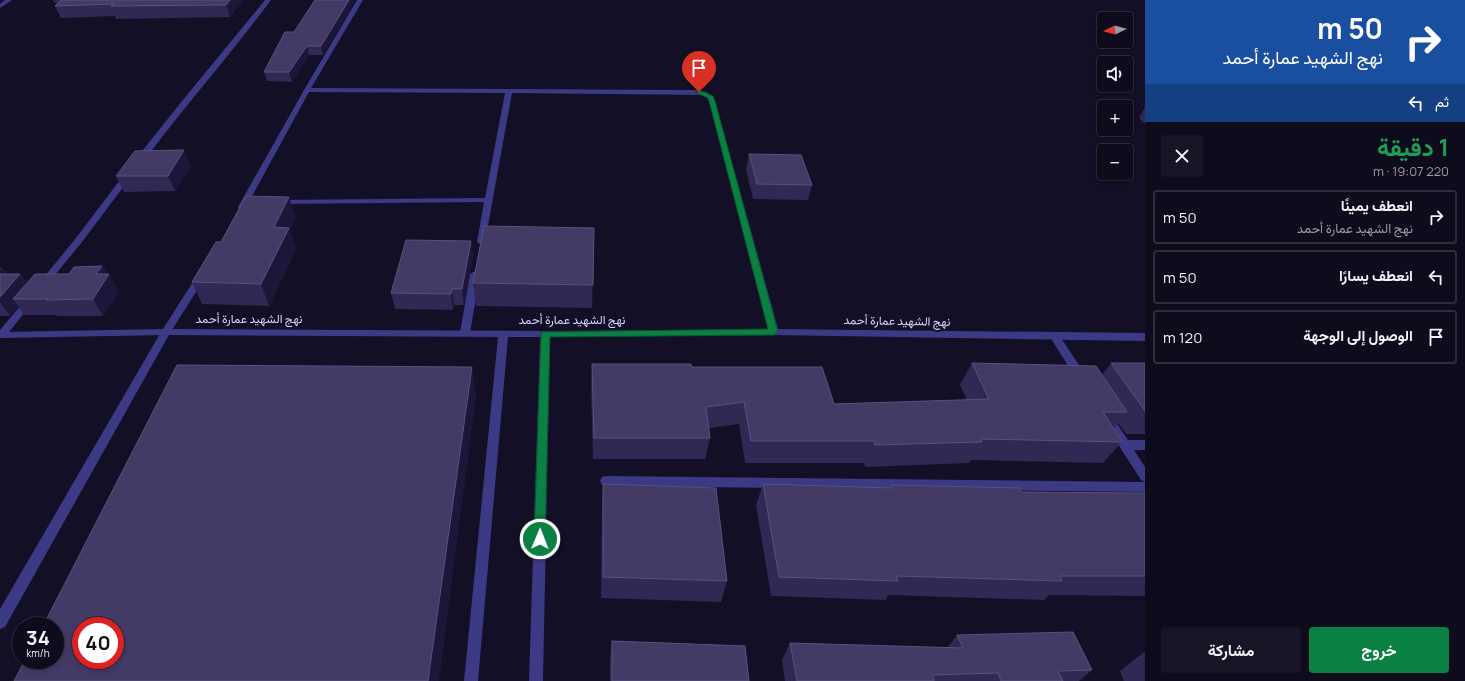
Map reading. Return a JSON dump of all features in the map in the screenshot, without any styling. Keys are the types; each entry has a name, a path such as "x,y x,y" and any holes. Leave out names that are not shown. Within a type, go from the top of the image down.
{"street":[{"path":"0,6 9,0"},
{"path":"0,335 79,240 175,114 202,83 268,0"},
{"path":"237,216 249,202 307,90 360,0"},
{"path":"307,90 508,90 691,92 706,94 710,97 774,332"},
{"path":"465,333 508,90"},
{"path":"269,202 488,200"},
{"path":"0,622 166,332 204,270"},
{"name":"نهج الشهيد عمارة أحمد","path":"0,335 166,332 545,334 774,332 1055,337 1145,337"},
{"path":"471,681 502,333"},
{"path":"536,681 545,334"},
{"path":"1055,337 1088,388"},
{"path":"1100,407 1145,477"},
{"path":"1124,445 1145,445"},
{"path":"606,481 1145,487"}],"building":[{"path":"61,0 230,0 226,5 111,6 114,4 55,6"},
{"path":"315,0 349,0 321,46 307,46 289,72 264,72 285,32 294,32"},
{"path":"184,150 168,176 116,176 135,151"},
{"path":"749,154 801,155 812,185 757,184"},
{"path":"246,196 289,197 274,227 289,228 261,284 192,282 216,242 221,242"},
{"path":"484,226 594,228 593,285 473,283"},
{"path":"406,240 471,241 462,289 452,289 451,294 391,293"},
{"path":"102,266 96,274 109,274 93,299 13,299 35,274 69,274 74,267"},
{"path":"0,274 20,274 0,297"},
{"path":"972,363 1096,366 1127,412 1103,412 1122,442 981,439 982,442 875,445 874,441 751,441 744,402 706,407 710,438 594,438 592,364 691,364 692,367 822,367 834,404 989,399"},
{"path":"1111,363 1145,363 1145,411"},
{"path":"177,365 472,367 428,681 14,681 20,669 64,669 64,617 48,617"},
{"path":"603,484 716,488 727,581 603,577"},
{"path":"763,484 892,488 891,485 1019,488 1021,492 1145,493 1145,576 1060,576 1062,581 896,576 898,581 779,577"},
{"path":"1073,632 1092,670 1058,671 1063,681 1001,681 998,673 933,675 934,681 797,681 790,643 963,648 957,635"},
{"path":"612,641 745,646 749,681 612,681"}],"route":[{"path":"540,539 545,334 774,332 712,101 706,94 699,92"}]}
